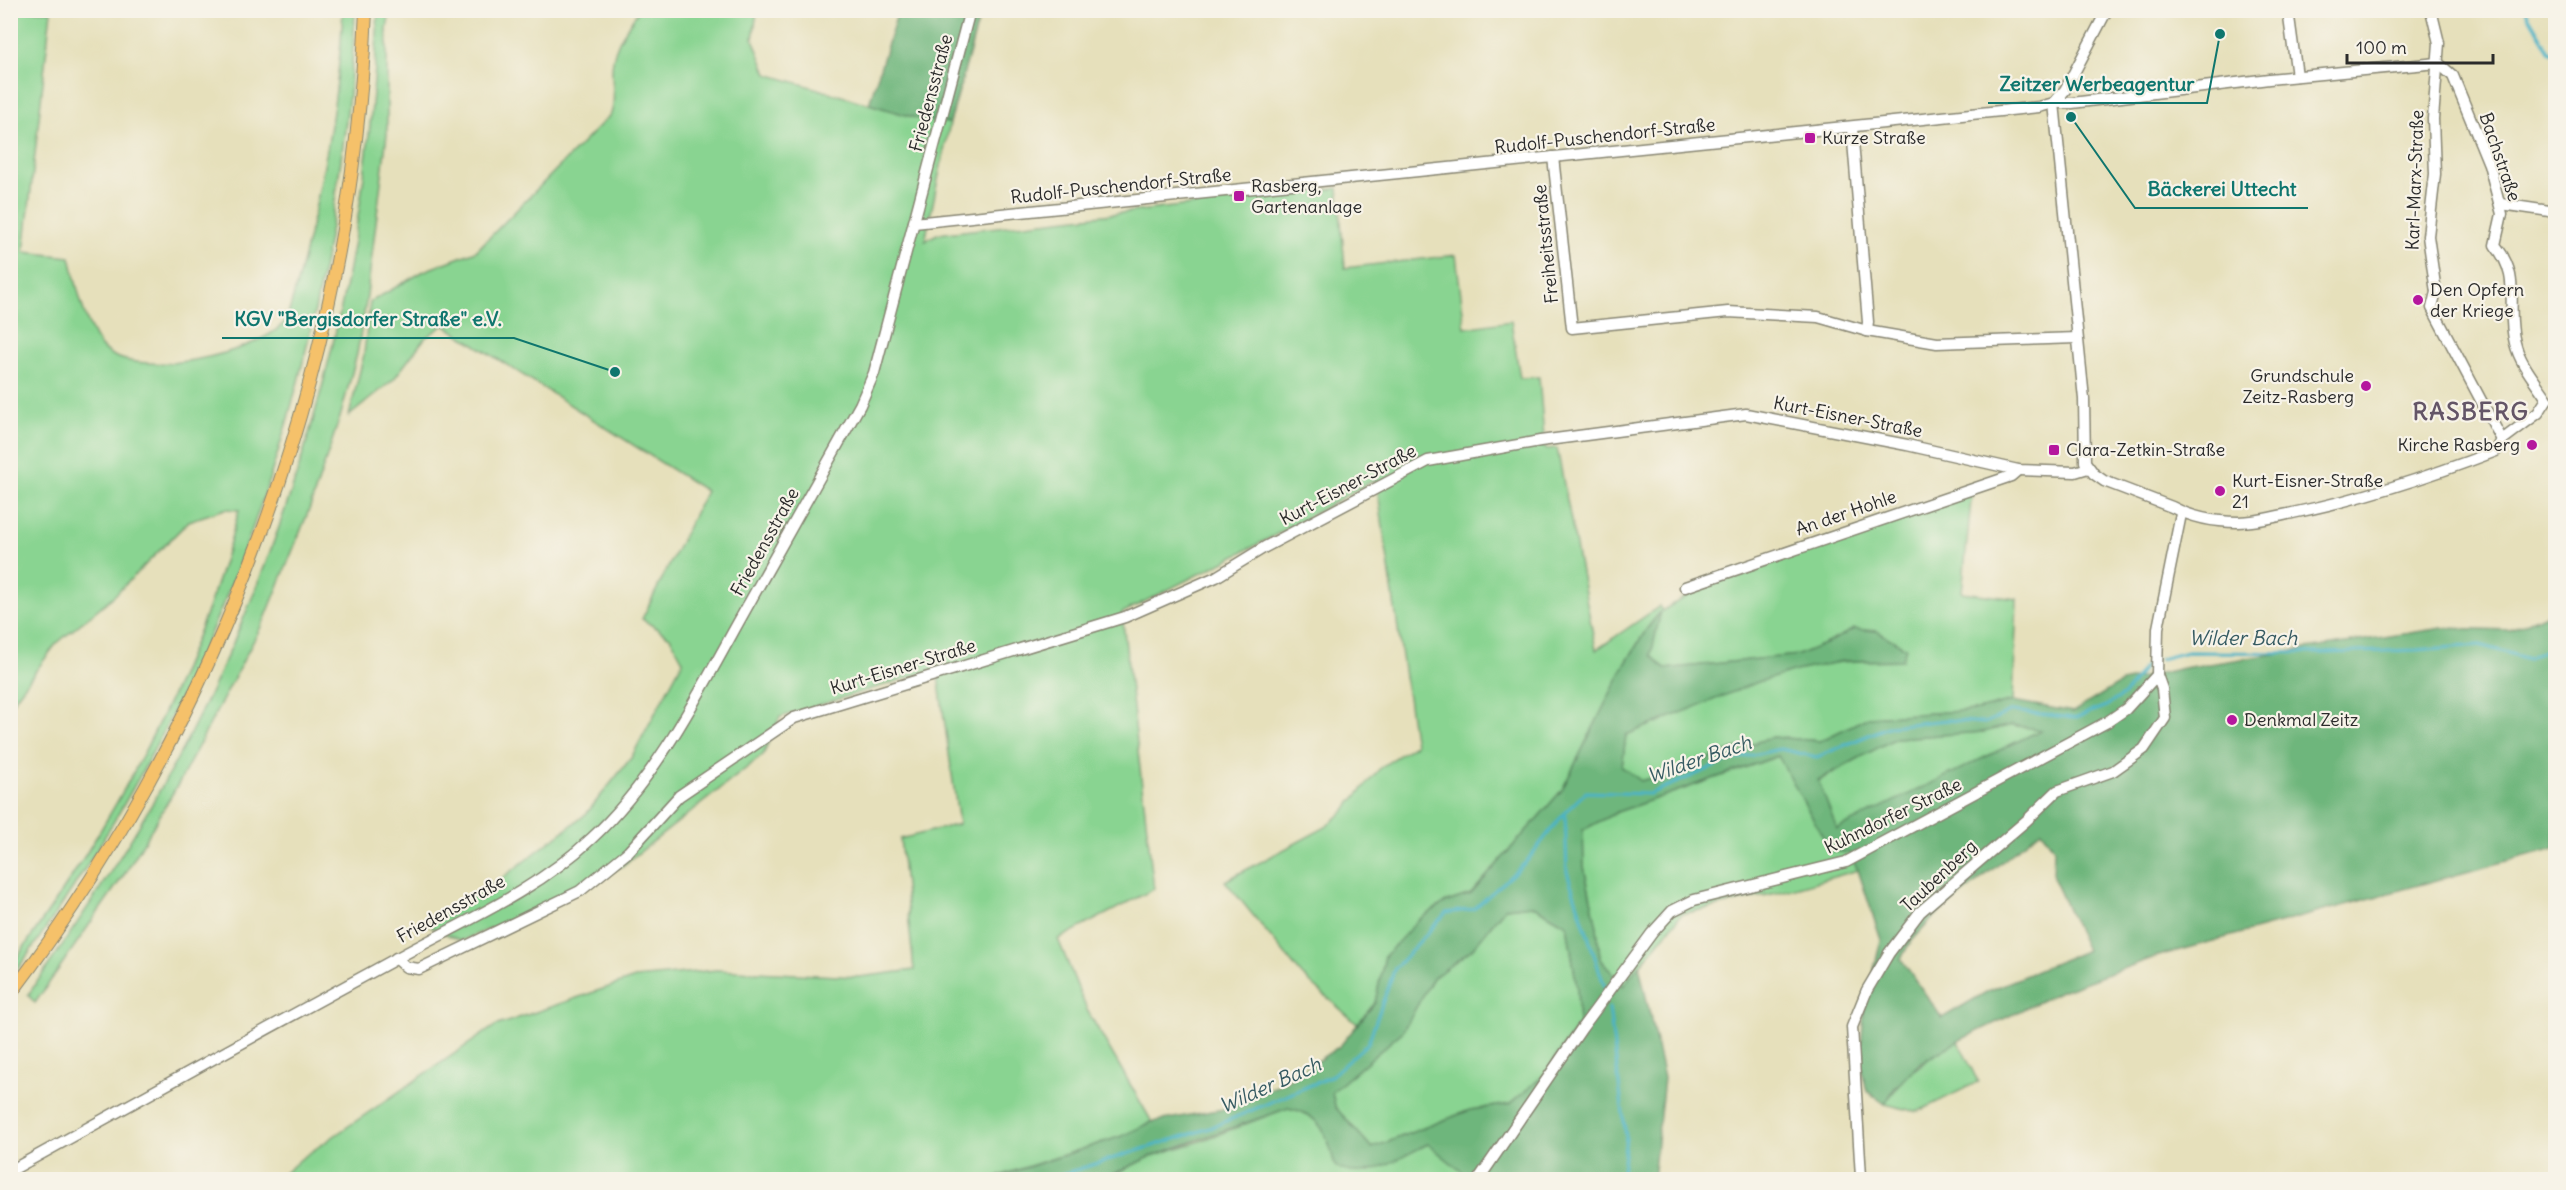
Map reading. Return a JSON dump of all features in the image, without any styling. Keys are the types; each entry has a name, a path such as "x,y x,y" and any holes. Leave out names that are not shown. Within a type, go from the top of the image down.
{"main road":[{"path":"10,995 74,906 152,778 203,676 260,539 296,432 332,285 355,137 366,10"}],"street":[{"name":"Friedensstraße","path":"10,1171 396,958 492,908 550,872 592,839 619,809 658,758 701,691 860,405 877,364 970,10"},
{"path":"2107,10 2065,90 2054,103 2085,406 2083,454 2088,468 2104,481 2172,507 2181,514 2209,520 2241,522 2325,506 2421,479 2496,451 2502,440 2538,413 2547,399"},
{"path":"2288,10 2297,76"},
{"name":"Karl-Marx-Straße","path":"2431,10 2439,44 2433,120 2435,174 2428,237 2436,292 2432,308 2502,440"},
{"name":"Rudolf-Puschendorf-Straße","path":"914,223 1553,157 1852,129 2046,106 2054,103 2087,102 2297,76 2438,63"},
{"name":"Bachstraße","path":"2438,63 2453,76 2489,164 2501,204 2500,230 2495,245 2509,265 2515,345 2525,366 2556,410"},
{"path":"1852,129 1867,331 1908,340 1954,344 2077,338"},
{"name":"Freiheitsstraße","path":"1553,157 1572,328 1728,312 1818,317 1867,331"},
{"path":"2501,204 2556,212"},
{"name":"Kurt-Eisner-Straße","path":"396,958 406,967 419,969 580,891 628,852 679,796 794,718 1125,617 1216,577 1265,547 1428,461 1540,441 1746,414 1907,445 2018,470 2075,472 2088,468"},
{"name":"An der Hohle","path":"1685,587 2011,476 2018,470"},
{"path":"2157,665 2161,614 2181,514"},
{"name":"Taubenberg","path":"1861,1177 1852,1027 1867,990 1894,947 1920,912 1959,876 2026,821 2057,791 2113,771 2144,749 2165,718 2157,665"},
{"name":"Kuhndorfer Straße","path":"1478,1179 1582,1028 1652,933 1672,911 1694,900 1846,862 2107,722 2126,709 2157,665"}],"green space":[{"path":"11,10 51,11 24,252 70,257 85,314 94,335 100,345 115,357 138,362 166,363 195,360 225,353 273,332 287,319 324,166 336,89 343,11 355,11 351,77 343,143 318,295 293,400 262,501 225,600 181,697 132,791 76,883 14,974 13,964 65,888 106,821 174,692 210,602 239,510 225,509 189,521 115,595 56,644 11,704"},
{"path":"378,11 390,11 387,30 387,134 366,303 357,354 341,414 309,510 265,619 180,781 128,869 35,1003 28,995 111,871 150,808 186,742 227,656 264,568 295,479 322,387 344,294 361,200 372,106"},
{"path":"638,11 757,11 753,39 767,74 923,120 950,123 925,241 937,234 1338,188 1345,268 1456,255 1465,328 1511,321 1520,378 1539,377 1545,449 1557,448 1596,650 1660,606 1662,611 1699,589 1972,491 1962,592 2017,599 2013,701 1978,710 1869,717 1820,741 1772,737 1641,781 1622,767 1626,735 1732,690 1787,672 1842,662 1902,660 1854,629 1798,655 1665,669 1650,655 1660,612 1623,668 1562,790 1471,894 1444,903 1385,956 1375,1003 1357,1024 1302,975 1225,881 1326,827 1344,811 1381,767 1415,745 1376,479 1270,538 1122,613 1154,889 1058,939 1087,1010 1152,1122 1122,1136 989,1179 277,1180 302,1158 495,1026 635,978 716,970 859,977 914,970 900,839 959,824 937,669 780,717 763,755 622,866 535,909 461,941 427,925 497,882 586,814 631,758 683,661 670,637 642,619 706,491 444,325 425,338 394,379 349,416 364,354 370,302 424,271 476,251 611,114 614,55 620,40"},
{"path":"898,11 981,11 950,123 923,120 869,104"},
{"path":"2555,610 2555,848 2158,956 2061,991 1958,1041 1920,1063 1894,1089 1885,1104 1867,1091 1860,1063 1864,1011 1881,940 1858,870 1849,853 1831,851 1778,756 1617,812 1583,830 1584,867 1597,927 1600,958 1623,986 1639,965 1664,1078 1653,1179 1471,1179 1428,1144 1370,1171 1346,1171 1335,1166 1326,1136 1316,1121 1308,1115 1288,1108 1152,1156 1102,1179 989,1180 1122,1136 1152,1122 1229,1108 1287,1081 1340,1046 1375,1003 1385,956 1418,920 1444,903 1471,894 1562,790 1623,668 1646,630 1661,611 1651,655 1665,669 1798,655 1854,629 1877,631 1906,648 1902,660 1843,661 1758,682 1626,735 1622,767 1641,781 1772,737 1820,741 1869,717 1978,710 2013,701 2073,712 2122,682 2183,668 2442,628 2510,630","holes":["2012,725 2041,730 1837,829 1818,780 1896,738 1983,732","2041,830 2054,849 2053,877 2087,950 1988,991 1942,1018 1901,959 1909,944 1933,918","1532,905 1567,925 1577,988 1579,1024 1543,1076 1510,1104 1470,1110 1372,1148 1335,1107 1332,1092 1402,1032 1433,978 1472,949 1505,908"]},
{"path":"2012,725 2043,729 1837,830 1818,781 1895,738 1983,732"},
{"path":"1779,756 1831,851 1849,852 1858,870 1781,892 1682,914 1623,986 1600,958 1597,927 1584,867 1583,830 1617,812"},
{"path":"1532,905 1567,925 1577,988 1579,1024 1543,1076 1510,1104 1470,1110 1372,1148 1335,1107 1332,1092 1402,1032 1433,978 1472,949 1505,908"},
{"path":"1958,1041 1978,1082 1917,1112 1885,1104 1908,1075"},
{"path":"1288,1108 1308,1115 1316,1121 1326,1136 1335,1166 1368,1172 1428,1144 1471,1179 1102,1180 1152,1156 1198,1142"}],"waterway":[{"name":"Wilder Bach","path":"2525,10 2549,51 2556,54"},
{"name":"Wilder Bach","path":"2160,659 2187,652 2325,653 2480,645 2529,659 2556,644"},
{"name":"Wilder Bach","path":"1044,1180 1210,1128 1330,1077 1368,1043 1395,968 1446,913 1474,909 1526,862 1565,812 1586,792 1649,794 1730,760 1780,749 1817,757 1890,726 1947,720 1985,723 2012,711 2074,718 2106,706 2125,694 2145,665 2154,660"},
{"path":"1565,813 1567,872 1605,988"},
{"path":"1609,1008 1626,1137 1621,1180"}],"place":[{"name":"Zeitzer Werbeagentur","path":"2220,34"},
{"name":"Bäckerei Uttecht","path":"2071,117"},
{"name":"Kurze Straße","path":"1810,138"},
{"name":"Rasberg, Gartenanlage","path":"1239,196"},
{"name":"Den Opfern der Kriege","path":"2418,300"},
{"name":"KGV \"Bergisdorfer Straße\" e.V.","path":"615,372"},
{"name":"Grundschule Zeitz-Rasberg","path":"2366,386"},
{"name":"Kirche Rasberg","path":"2532,445"},
{"name":"Clara-Zetkin-Straße","path":"2054,450"},
{"name":"Kurt-Eisner-Straße 21","path":"2220,491"},
{"name":"Denkmal Zeitz","path":"2232,720"}],"district":[{"name":"RASBERG","path":"2471,412"}]}
